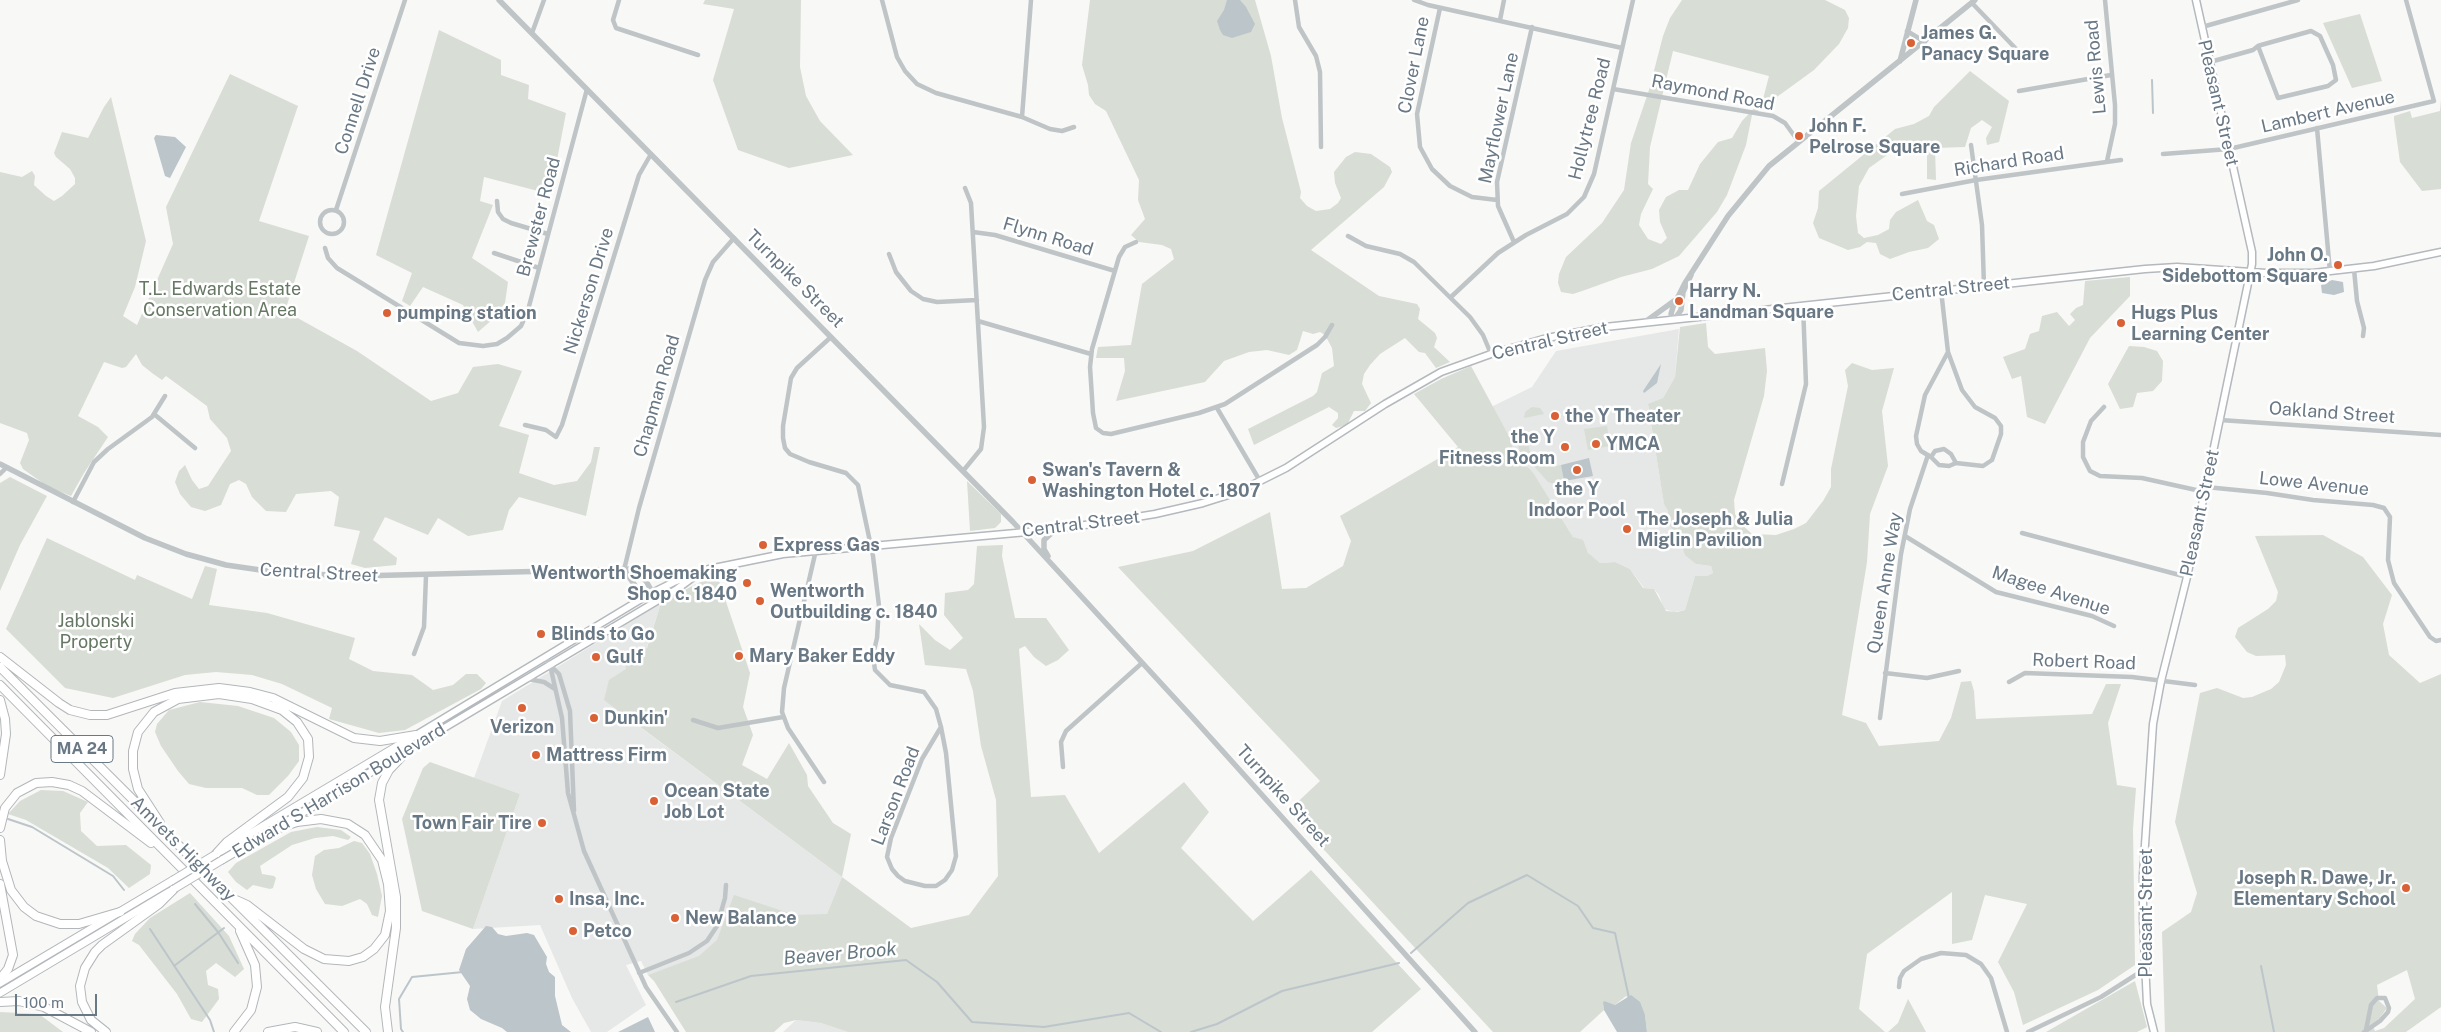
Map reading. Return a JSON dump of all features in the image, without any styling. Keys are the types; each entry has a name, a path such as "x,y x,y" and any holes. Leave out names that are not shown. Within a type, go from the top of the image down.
{"highway":[{"path":"0,657 59,704 70,710 90,715 115,713 186,690 219,688 250,692 273,698 341,734 360,740 387,741 416,734"},
{"name":"Amvets Highway","path":"0,667 366,1032"},
{"name":"Amvets Highway","path":"0,685 344,1032"},
{"path":"165,831 138,789 132,769 134,744 138,732 146,720 158,708 172,701 202,695 234,695 276,706 292,717 305,733 310,750 306,772 299,785 288,797 228,842 219,857"},
{"path":"0,700 6,726 0,775"},
{"path":"388,1032 384,1007 396,928 396,898 379,800 384,777 409,749"},
{"path":"0,828 5,808 17,792 36,783 61,783 82,791 141,837 160,848"},
{"path":"232,898 247,904 304,949 324,959 349,961 363,957 374,949 385,935 390,912 388,884 382,860 365,835 348,824 321,819 304,820 270,831"},
{"path":"0,840 2,861 11,890 20,903 36,916 60,924 79,924 120,912"},
{"path":"0,884 13,949 10,965 0,979"},
{"path":"106,1032 91,1020 82,1002 80,986 85,968 102,945 159,904 174,889"},
{"path":"234,1032 251,1010 257,987 255,965 238,926"},
{"path":"0,1002 19,1001 38,1005 91,1032"},
{"path":"268,1032 295,1027 317,1032"}],"main road":[{"name":"Pleasant Street","path":"2154,1032 2147,1004 2145,969 2144,856 2152,733 2161,681 2187,577 2251,272 2252,252 2196,0"},
{"name":"Central Street","path":"648,595 674,582 716,567 762,557 816,550 1056,529 1185,508 1238,492 1260,481 1303,458 1420,383 1465,362 1574,332 2145,268 2177,267 2295,274 2354,269 2441,252"},
{"name":"Central Street","path":"550,665 697,574"},
{"name":"Edward S Harrison Boulevard","path":"0,992 174,889 219,857 416,734 648,595"},
{"name":"Edward S Harrison Boulevard","path":"0,983 173,880 270,831 550,665"}],"street":[{"name":"Connell Drive","path":"336,210 405,0"},
{"name":"Turnpike Street","path":"499,0 1022,532 1142,662 1475,1032"},
{"path":"532,33 544,0"},
{"path":"619,0 613,20 614,26 698,54"},
{"path":"882,0 897,57 905,71 917,84 936,93 1022,117 1058,131 1074,127"},
{"path":"1022,117 1025,101 1030,0"},
{"path":"1296,0 1299,27 1316,56 1320,72 1321,148"},
{"path":"1414,0 1440,8 1622,48"},
{"path":"1500,20 1504,0"},
{"name":"Hollytree Road","path":"1451,297 1498,253 1514,242 1568,214 1584,197 1594,174 1633,0"},
{"path":"1900,61 1916,0"},
{"name":"Lewis Road","path":"2105,0 2111,75 2114,88 2115,124 2107,161"},
{"path":"2202,27 2298,0"},
{"name":"Lambert Avenue","path":"2229,149 2434,101 2406,0"},
{"path":"1674,320 1671,312 1691,275 1728,216 1769,166 1798,140 1974,2 2019,52"},
{"name":"Clover Lane","path":"1440,8 1416,114 1420,147 1432,169 1450,186 1472,197 1497,200"},
{"name":"Mayflower Lane","path":"1514,242 1502,217 1497,200 1499,172 1532,27"},
{"path":"1907,31 1924,42"},
{"path":"2210,62 2258,46 2313,31 2320,36 2333,65 2336,80 2331,85 2278,98 2258,46"},
{"path":"2019,91 2111,75"},
{"name":"Brewster Road","path":"325,248 330,262 341,270 454,340 473,346 497,344 507,338 521,326 528,310 587,89"},
{"name":"Raymond Road","path":"1613,89 1773,116 1785,123 1798,140"},
{"path":"2317,128 2330,272"},
{"path":"1971,145 1982,225 1984,286"},
{"path":"2163,154 2229,149"},
{"name":"Nickerson Drive","path":"525,425 546,430 556,437 564,420 639,175 651,154"},
{"name":"Richard Road","path":"1902,194 1976,180 2121,160"},
{"path":"963,471 981,449 984,427 971,203 965,188"},
{"path":"497,200 498,212 503,219 548,234"},
{"name":"Connell Drive","path":"329,210 336,210 344,217 344,227 339,232 329,234 321,227 321,216 329,210"},
{"name":"Flynn Road","path":"973,232 995,235 1115,271"},
{"path":"1348,236 1366,246 1409,258 1451,297 1478,327 1491,354"},
{"name":"Chapman Road","path":"624,570 639,508 705,280 713,262 734,238"},
{"path":"1136,242 1125,247 1115,271 1091,354 1090,382 1094,422 1096,428 1103,434 1111,434 1217,408 1235,399 1317,345 1325,337 1332,325"},
{"path":"494,253 539,268"},
{"path":"890,254 896,272 911,291 923,299 937,302 977,300"},
{"path":"2354,269 2357,301 2364,328 2363,336"},
{"path":"1674,320 1681,310 1683,292 1691,275"},
{"path":"1941,290 1948,352 1966,398 1975,407 1998,420 2002,430 1989,463 1977,466 1956,462 1943,466 1936,463 1919,448 1916,441 1923,402 1948,352"},
{"path":"1643,323 1655,317 1676,300"},
{"path":"1782,484 1806,384 1803,305"},
{"path":"978,321 1091,354"},
{"path":"831,337 797,368 791,378 783,426 783,438 785,448 790,454 853,478 862,494 870,545"},
{"path":"73,503 94,462 154,414 165,396"},
{"name":"Lowe Avenue","path":"2104,407 2090,421 2082,448 2084,461 2090,471 2100,476 2142,478 2205,490 2267,492 2313,500 2373,504 2384,508 2390,517 2388,560 2394,583 2430,637 2441,640"},
{"path":"1217,408 1260,481"},
{"path":"154,414 195,448"},
{"name":"Oakland Street","path":"2220,420 2441,435"},
{"path":"1930,456 1944,449 1951,454 1956,462"},
{"name":"Queen Anne Way","path":"1880,718 1910,509 1930,456"},
{"name":"Central Street","path":"0,464 73,503 159,544 226,565 302,574 426,576 595,569 624,570"},
{"path":"0,474 6,468"},
{"name":"Turnpike Street","path":"1056,529 1046,538 1045,552 1068,581"},
{"path":"2022,533 2187,577"},
{"name":"Magee Avenue","path":"1905,536 1996,592 2092,616 2114,626"},
{"name":"Larson Road","path":"870,545 879,606 877,638 873,655 875,670 890,685 920,690 927,695 934,705 941,727 946,754 956,860 949,876 941,884 925,886 898,876 892,869 887,857 891,838 922,759 941,727"},
{"path":"816,550 784,688 782,717 824,782"},
{"path":"624,570 639,591 648,595 652,603"},
{"path":"624,570 632,570 644,578 650,588 648,595"},
{"path":"414,654 424,627 426,576"},
{"path":"545,657 559,674 570,711 574,813"},
{"path":"1062,767 1061,742 1066,731 1142,662"},
{"path":"550,665 564,726 568,793 587,857 639,973 654,1001 677,1032"},
{"path":"1885,673 1927,678 1959,671"},
{"name":"Robert Road","path":"2009,682 2026,673 2132,676 2195,685"},
{"path":"528,679 544,682 556,690"},
{"path":"693,720 718,728 782,717"},
{"path":"639,973 689,953 706,941 717,926 725,898 726,885"},
{"path":"1900,987 1900,978 1904,971 1921,959 1941,953 1966,955 1981,964 1991,978 2007,1032"},
{"path":"2028,1032 2101,996 2145,969"},
{"path":"2377,998 2385,998 2389,1008 2388,1012 2380,1021 2365,1031 2371,1005 2377,998"}],"shaded area":[{"path":"1227,0 1240,0 1246,7 1255,24 1251,32 1232,38 1223,35 1217,21 1224,10"},
{"path":"156,135 175,137 186,147 170,178 165,176 154,138"},
{"path":"2332,280 2343,282 2344,292 2334,295 2322,293 2321,285"},
{"path":"1679,329 1675,377 1663,398 1648,405 1664,503 1668,511 1666,521 1680,540 1681,547 1696,564 1711,566 1713,573 1707,576 1695,576 1685,610 1674,612 1664,609 1659,595 1654,589 1644,588 1630,569 1615,562 1600,563 1590,556 1583,544 1573,537 1535,476 1529,468 1517,462 1510,438 1491,407 1532,387 1556,351"},
{"path":"1661,364 1657,383 1644,393 1643,391"},
{"name":"the Y Indoor Pool","path":"1589,458 1593,476 1564,481 1561,465"},
{"path":"661,603 625,716 842,877 827,914 648,975 641,961 626,965 646,1005 607,1032 591,1032 572,998 540,925 473,929 520,794 474,778 502,701"},
{"path":"486,926 492,927 498,934 506,936 527,933 534,935 547,957 546,964 549,972 555,977 555,996 562,1025 571,1032 507,1032 481,1019 470,1010 467,999 470,986 459,970 466,949"},
{"path":"1631,995 1640,1002 1645,1015 1647,1032 1617,1032 1604,1010 1604,1001 1615,1005"},
{"path":"648,1017 655,1032 618,1032"},
{"path":"796,1020 821,1023 848,1032 783,1032"}],"green space":[{"path":"705,0 801,0 800,67 806,96 820,121 853,155 789,168 738,150 713,80 734,9 703,4"},
{"path":"1090,0 1255,0 1271,56 1282,118 1301,192 1300,198 1307,206 1316,211 1330,209 1338,203 1341,198 1335,183 1334,172 1346,157 1355,152 1371,154 1390,167 1392,172 1384,187 1311,250 1379,296 1417,304 1420,309 1418,319 1435,333 1437,338 1434,347 1450,362 1436,368 1425,353 1419,352 1405,338 1380,354 1364,374 1362,384 1371,403 1365,411 1354,411 1347,425 1336,428 1332,425 1338,418 1338,413 1329,407 1254,445 1248,429 1313,396 1317,392 1322,373 1334,366 1332,348 1325,335 1320,332 1313,334 1303,331 1297,350 1289,355 1267,350 1249,352 1224,361 1205,382 1116,401 1125,371 1124,358 1096,358 1098,347 1131,345 1142,284 1174,259 1171,249 1162,245 1139,242 1131,235 1145,219 1138,200 1139,180 1106,111 1095,104 1089,95 1082,65"},
{"path":"1682,0 1825,0 1845,10 1849,18 1848,28 1839,44 1814,70 1752,115 1746,145 1727,195 1717,212 1679,256 1652,269 1621,277 1573,294 1561,292 1558,283 1559,274 1566,257 1602,223 1624,190 1631,143 1670,18","holes":["1673,51 1769,76 1763,99 1742,121 1732,138 1718,142 1700,164 1688,190 1679,190 1666,197 1659,210 1660,222 1667,238 1661,244 1648,239 1639,225 1641,214 1653,189 1648,184 1650,147"]},
{"path":"2360,14 2382,81 2352,88 2323,23"},
{"path":"439,30 501,60 501,75 529,85 528,99 566,113 552,186 542,192 484,177 480,201 493,205 472,258 508,282 505,303 493,319 478,332 463,305 423,287 410,306 402,301 412,273 376,255"},
{"path":"1970,71 2009,101 1999,142 1987,145 1986,138 1992,127 1982,120 1971,128 1965,147 1935,148 1936,180 1927,179 1927,148 1913,147 1890,153 1869,168 1859,186 1856,216 1858,233 1864,238 1878,235 1889,229 1890,220 1896,212 1918,200 1927,221 1934,225 1939,239 1928,248 1890,259 1880,254 1876,243 1867,242 1860,247 1848,250 1819,238 1813,223 1818,208 1819,191 1895,129 1914,124 1929,116 1934,107"},
{"name":"T.L. Edwards Estate Conservation Area","path":"230,74 298,106 259,221 309,236 285,311 357,351 431,401 458,393 473,367 498,364 522,371 499,426 529,435 519,473 554,485 577,481 591,462 594,447 600,447 586,516 519,497 509,510 503,530 468,536 438,518 428,535 385,517 373,540 397,558 396,565 365,568 351,564 360,531 334,526 339,497 331,491 296,494 286,512 266,511 252,497 246,484 239,480 230,484 221,505 205,511 191,507 180,494 175,482 179,471 185,465 192,480 199,489 208,486 231,451 227,438 210,419 207,406 166,376 162,380 152,373 142,365 136,354 126,367 122,368 104,362 78,416 98,427 108,437 71,496 47,486 23,469 20,463 29,440 27,433 0,423 0,172 22,177 32,171 35,176 34,185 46,196 54,201 62,196 75,184 75,178 70,169 54,153 62,132 88,138 111,97 146,241 135,287 123,316 137,325 173,244 166,207"},
{"path":"2441,100 2441,189 2422,191 2400,162 2394,116 2410,111 2412,118 2440,111"},
{"path":"2130,277 2130,296 2090,338 2045,424 2027,417 2021,376 2012,379 2003,357 2025,349 2030,334 2039,331 2042,316 2057,312 2069,326 2075,320 2070,314 2076,308 2083,305 2085,281"},
{"path":"1706,323 1708,347 1715,354 1765,348 1767,371 1764,396 1734,500 1735,514 1740,523 1752,534 1776,535 1806,523 1831,487 1831,469 1848,386 1845,370 1852,363 1872,370 1894,368 1882,411 1888,466 1870,514 1867,562 1842,715 1866,723 1879,746 1939,741 1951,718 1961,682 1971,681 1974,691 1976,719 2092,714 2106,684 2121,684 2108,723 2117,785 2136,788 2133,829 2135,965 2098,990 2023,1025 2014,992 1998,962 2027,904 1985,895 1972,940 1952,944 1952,892 1867,954 1859,1009 1885,1032 1647,1032 1645,1015 1626,996 1615,1005 1603,1003 1604,1010 1580,1032 1493,1032 1288,811 1320,781 1118,567 1193,551 1270,512 1282,589 1306,588 1343,566 1351,541 1340,516 1458,447 1414,394 1441,379 1471,366 1510,438 1517,462 1529,468 1534,474 1573,537 1583,540 1588,553 1600,563 1615,562 1630,569 1643,588 1654,589 1666,611 1677,612 1685,610 1695,576 1707,576 1713,573 1711,566 1696,564 1685,555 1680,540 1666,521 1668,511 1664,504 1648,404 1663,398 1675,377 1680,327"},
{"path":"2129,346 2144,347 2157,351 2163,361 2162,381 2153,391 2137,393 2133,407 2120,409 2108,384"},
{"path":"1532,407 1540,408 1544,414 1524,418 1525,412"},
{"path":"1607,426 1610,446 1588,450 1584,429"},
{"path":"1525,429 1532,461 1549,457 1551,467 1561,465 1564,481 1554,484 1548,482 1533,465 1523,462 1515,435"},
{"path":"10,477 47,496 20,545 0,591 0,483"},
{"path":"967,481 1001,514 1001,522 995,528 970,531"},
{"path":"2323,535 2363,557 2392,595 2383,624 2389,655 2420,683 2441,674 2441,1007 2406,1032 2165,1032 2162,932 2191,912 2197,893 2175,822 2200,693 2217,688 2243,698 2252,697 2271,689 2279,682 2286,665 2285,655 2256,656 2247,652 2235,637 2238,628 2268,609 2276,601 2278,592 2255,536","holes":["2407,970 2415,999 2384,1028 2375,1031 2373,1027 2387,1008 2379,1001 2377,985"]},
{"name":"Jablonski Property","path":"47,538 135,580 137,575 192,599 205,566 217,569 209,605 267,613 355,638 349,659 373,671 412,675 433,690 453,685 466,674 477,674 486,683 481,689 405,730 379,733 329,719 332,708 282,684 252,675 216,672 185,675 113,698 65,688 6,629"},
{"path":"1003,545 1002,556 1015,618 1046,618 1069,650 1058,660 1046,666 1034,657 1025,646 1019,649 1031,797 1065,795 1099,853 1184,782 1209,812 1181,848 1253,921 1311,870 1421,989 1372,1032 848,1032 821,1023 796,1020 784,1023 774,1032 686,1032 654,981 648,975 699,956 717,940 734,895 795,915 827,914 842,877 911,928 969,915 998,876 996,800 981,746 973,691 966,669 925,665 919,624 935,640 950,650 963,638 944,615 945,593 968,590 974,584 977,546"},
{"path":"717,575 750,673 743,707 753,735 742,765 767,779 789,743 807,775 808,786 833,823 851,834 842,877 604,700 609,680 626,669 625,658 647,648 661,603"},
{"path":"200,702 238,706 274,718 291,732 299,745 299,761 288,776 269,795 257,795 242,788 206,788 189,784 178,771 161,746 155,732 157,724 169,710"},
{"path":"430,762 520,794 473,929 422,911 402,819 423,768"},
{"path":"41,790 63,791 88,802 80,813 81,831 97,846 126,845 151,865 150,874 129,888 108,868 26,820 8,814 20,801"},
{"path":"317,827 341,830 351,837 348,840 333,836 315,838 292,845 260,866 262,874 276,878 273,888 270,889 253,885 247,890 236,882 228,872 236,863 291,832"},
{"path":"354,841 362,843 370,854 377,874 382,896 378,917 372,915 367,904 360,899 342,906 325,904 316,889 312,875 315,856 324,850 339,848"},
{"path":"190,893 229,936 244,969 235,977 216,963 206,971 208,985 218,989 219,999 202,1022 191,1019 177,994 139,945 132,941 135,934 150,918"},
{"path":"2135,981 2147,1027 2137,1032 2046,1032"},
{"path":"1908,999 1926,1032 1888,1032 1898,1023"},
{"path":"0,1012 39,1014 63,1032 0,1032"}],"waterway":[{"path":"2152,80 2153,113"},
{"name":"Beaver Brook","path":"8,819 32,827 113,876 124,890"},
{"name":"Beaver Brook","path":"1411,953 1468,903 1527,875 1578,906 1593,928 1615,933 1629,998"},
{"path":"195,904 218,932 238,963"},
{"path":"174,966 224,928"},
{"name":"Beaver Brook","path":"150,929 210,1020 214,1032"},
{"name":"Beaver Brook","path":"676,1002 751,976 906,960 937,982 972,1022 1044,1027 1129,1013 1161,1032"},
{"name":"Beaver Brook","path":"1191,1032 1217,1024 1282,991 1399,963"},
{"path":"2261,966 2274,1032"},
{"name":"Beaver Brook","path":"403,1032 401,1029 399,999 412,977 463,972"}],"place":[{"name":"James G. Panacy Square","path":"1911,43"},
{"name":"John F. Pelrose Square","path":"1799,136"},
{"name":"John O. Sidebottom Square","path":"2338,265"},
{"name":"Harry N. Landman Square","path":"1679,301"},
{"name":"pumping station","path":"387,313"},
{"name":"Hugs Plus Learning Center","path":"2121,323"},
{"name":"the Y Theater","path":"1555,416"},
{"name":"YMCA","path":"1596,444"},
{"name":"the Y Fitness Room","path":"1565,447"},
{"name":"the Y Indoor Pool","path":"1577,470"},
{"name":"Swan's Tavern & Washington Hotel c. 1807","path":"1032,480"},
{"name":"The Joseph & Julia Miglin Pavilion","path":"1627,529"},
{"name":"Express Gas","path":"763,545"},
{"name":"Wentworth Shoemaking Shop c. 1840","path":"747,583"},
{"name":"Wentworth Outbuilding c. 1840","path":"760,601"},
{"name":"Blinds to Go","path":"541,634"},
{"name":"Mary Baker Eddy","path":"739,656"},
{"name":"Gulf","path":"596,657"},
{"name":"Verizon","path":"522,708"},
{"name":"Dunkin'","path":"594,718"},
{"name":"Mattress Firm","path":"536,755"},
{"name":"Ocean State Job Lot","path":"654,801"},
{"name":"Town Fair Tire","path":"542,823"},
{"name":"Joseph R. Dawe, Jr. Elementary School","path":"2406,888"},
{"name":"Insa, Inc.","path":"559,899"},
{"name":"New Balance","path":"675,918"},
{"name":"Petco","path":"573,931"}]}
